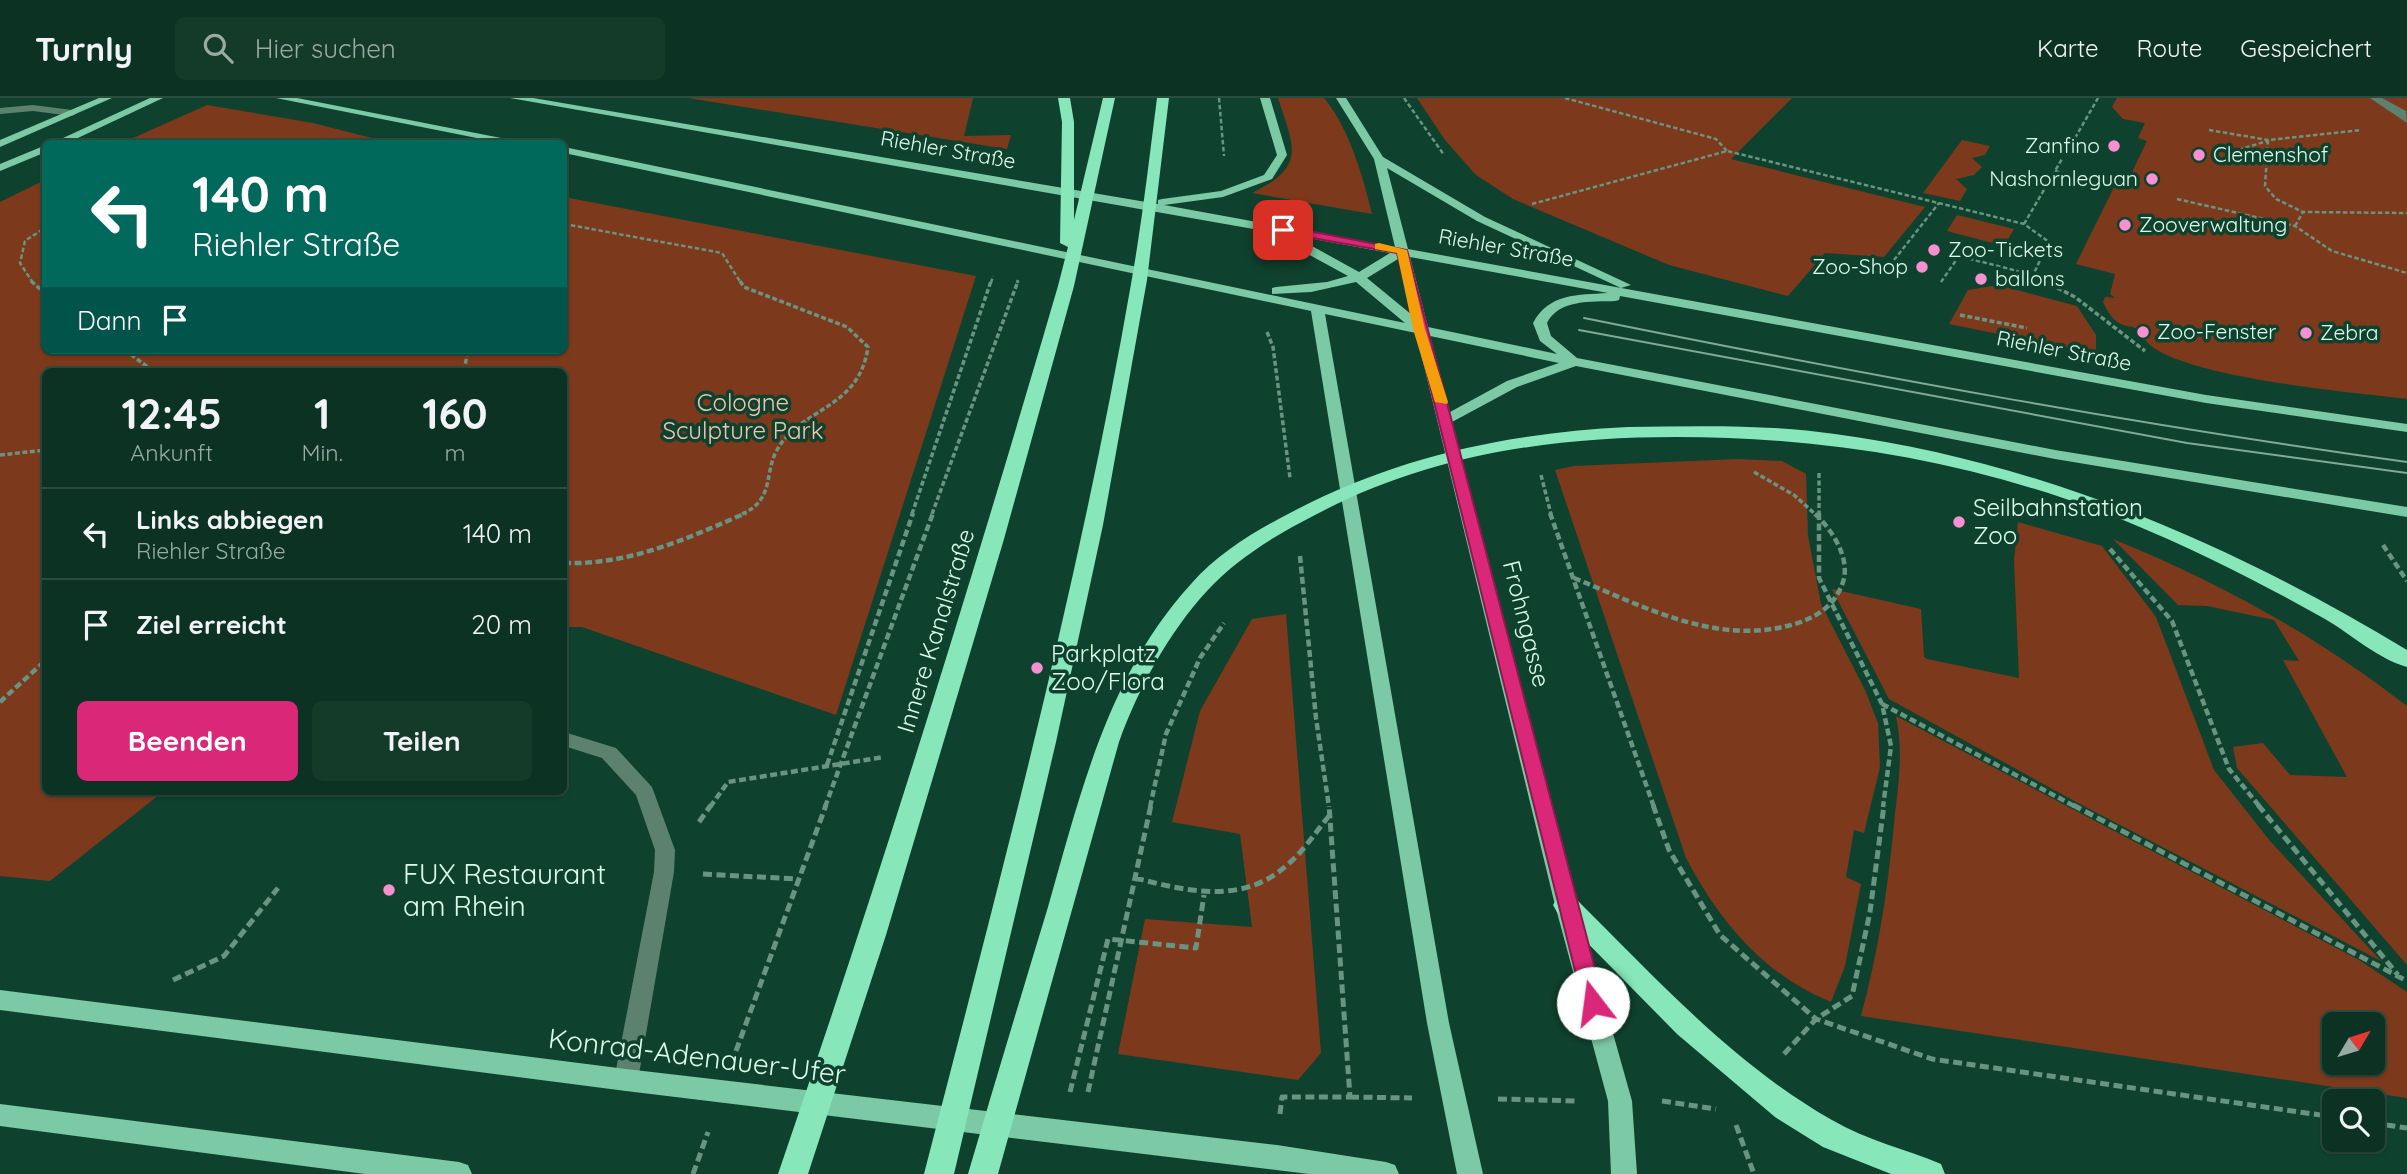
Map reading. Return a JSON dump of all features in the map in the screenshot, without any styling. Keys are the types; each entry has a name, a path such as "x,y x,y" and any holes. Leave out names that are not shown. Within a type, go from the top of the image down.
{"highway":[{"path":"1065,98 1068,122 1066,286"},
{"name":"Innere Kanalstraße","path":"793,1174 897,856 994,539 1066,286 1109,98"},
{"path":"939,1174 1034,798 1091,536 1136,304 1163,98"},
{"path":"983,1174 1112,732 1157,646 1188,599 1230,559 1294,517 1366,482 1432,460 1513,441 1611,431 1832,438 1952,460 2040,484 2165,532 2234,562 2312,602 2407,660"},
{"path":"1566,905 1694,1031 1755,1085 1823,1131 1930,1174"}],"main road":[{"path":"0,144 107,98"},
{"path":"64,140 158,98"},
{"path":"281,98 505,140"},
{"name":"Riehler Straße","path":"515,98 1402,250 2206,399 2407,428"},
{"path":"1145,205 1223,194 1268,177 1282,155 1265,98"},
{"name":"Frohngasse","path":"1341,98 1379,159 1419,329 1447,419 1566,905 1620,1101 1624,1174"},
{"path":"0,169 42,150"},
{"path":"567,151 785,193 1004,243 1252,292 1574,362 2023,448 2407,512"},
{"path":"1379,159 1481,219 1650,296"},
{"path":"1259,225 1317,250 1388,299 1419,329"},
{"path":"1252,292 1322,289 1360,279 1385,265 1402,250"},
{"path":"1574,362 1545,338 1540,323 1546,311 1572,299 1650,296"},
{"path":"1317,307 1436,1009 1470,1174"},
{"path":"1447,419 1512,384 1574,362"},
{"name":"Konrad-Adenauer-Ufer","path":"0,1000 626,1080 1277,1157 1386,1174"},
{"path":"0,1115 459,1174"}],"street":[{"path":"2375,98 2402,113 2407,120"},
{"path":"0,111 33,108 72,113"},
{"path":"567,740 609,753 645,792 665,849 664,872 626,1080"}],"path":[{"path":"1219,98 1224,163"},
{"path":"1404,98 1447,158"},
{"path":"1565,98 1716,139 1727,151"},
{"path":"2075,138 2098,98"},
{"path":"2209,131 2268,140"},
{"path":"2232,152 2268,140 2373,131"},
{"path":"2268,140 2264,186 2276,199 2303,212 2407,213"},
{"path":"1525,206 1727,151 2024,224 2049,242 2033,275"},
{"path":"2024,224 2062,159"},
{"path":"2055,171 2106,183"},
{"path":"2177,199 2295,226 2304,237 2323,248 2407,274"},
{"path":"1894,260 1939,203"},
{"path":"2295,226 2303,212"},
{"path":"567,225 722,253 744,287 847,327 868,347 865,367 849,390 792,433 776,451 769,487 747,512 660,550 597,564 567,564"},
{"path":"42,230 25,241 20,263 31,281 42,291"},
{"path":"827,765 1004,243"},
{"path":"1941,282 1959,256 2033,275 2075,297 2148,353"},
{"path":"733,1059 1020,268"},
{"path":"1252,292 1273,347 1291,484"},
{"path":"130,354 149,368"},
{"path":"1781,1057 1816,1019 1852,996 1870,912 1891,746 1882,704 1819,578 1819,461 1825,410"},
{"path":"0,455 42,450"},
{"path":"1539,462 1545,498 1669,850 1720,935 1816,1019 1932,1059 2322,1115"},
{"path":"1574,578 1699,625 1727,632 1782,629 1832,606 1846,573 1845,557 1838,540 1826,523 1796,494 1744,468"},
{"path":"2388,540 2379,538 2407,581"},
{"path":"2107,545 2172,621 2229,769 2399,975"},
{"path":"1309,546 1298,553 1316,718 1330,815 1350,1097"},
{"path":"1088,1094 1166,734 1200,658 1226,621"},
{"path":"0,702 42,664"},
{"path":"1882,704 2407,981"},
{"path":"664,872 727,782 890,756"},
{"path":"1135,878 1204,895 1227,895 1266,880 1284,869 1330,815"},
{"path":"664,872 797,879"},
{"path":"224,956 278,888"},
{"path":"1060,1131 1108,939 1196,948 1204,895"},
{"path":"1277,1157 1282,1097 1401,1097"},
{"path":"1485,1099 1583,1101"},
{"path":"1672,1102 1731,1111 1754,1174"},
{"path":"693,1174 711,1123"},
{"path":"2385,1125 2407,1128"}],"green space":[{"path":"688,98 973,98 964,136 1011,135 1007,149"},
{"path":"1278,98 1324,98 1348,138 1372,214 1252,193 1282,174 1292,154"},
{"path":"1417,98 1792,98 1731,159 1925,207 1884,257 1825,253 1788,296 1669,265 1513,199 1476,175 1445,140"},
{"path":"2117,98 2407,98 2407,399 2266,381 2188,363 2160,352 2144,338 2149,335 2142,330 2114,319 2103,302 2105,297 2115,298 2110,294 2115,274 2076,264 2121,173 2131,174 2147,141 2138,138 2145,123 2123,119 2112,107"},
{"path":"207,105 313,123 379,140 129,140"},
{"path":"1962,140 1990,146 1985,155 1972,158 1982,167 1974,175 1956,179 1967,189 1960,201 1923,193"},
{"name":"Cologne Sculpture Park","path":"42,181 42,354 567,354 567,198 976,276 836,715 582,627 567,627 567,368 42,368 42,795 159,795 50,881 0,876 0,202"},
{"path":"1957,215 2014,229 2004,246 1947,231"},
{"path":"1998,285 2077,306 2096,335 2096,354 1949,324 1968,290"},
{"path":"1738,459 1782,461 1806,474 1808,536 1821,604 1865,690 1878,723 1880,767 1864,833 1854,830 1846,877 1861,884 1845,966 1831,1002 1784,977 1746,944 1713,904 1686,858 1555,470 1574,466"},
{"path":"2018,522 2102,546 2156,617 2214,770 2270,841 2381,961 2078,803 1889,699 1832,589 1921,609 1924,657 1927,659 2019,678 2014,560"},
{"path":"2113,539 2191,573 2266,612 2338,656 2407,706 2407,965 2237,768 2233,747 2263,743 2290,775 2347,777 2283,660 2299,661 2274,620 2207,606 2178,605"},
{"path":"1286,614 1321,1053 1298,1080 1118,1054 1145,919 1252,927 1240,834 1172,822 1200,711 1252,619"},
{"path":"1896,716 2359,960 2407,992 2407,1098 2385,1095 2385,1089 2347,1089 1861,1016 1889,873 1900,744"}],"tram line":[{"path":"1584,318 1994,396 2407,462"},
{"path":"1579,330 2187,443 2407,473"}],"slow traffic":[{"path":"1379,246 1402,250 1419,329 1442,402"}],"place":[{"name":"Zanfino","path":"2114,146"},
{"name":"Clemenshof","path":"2199,155"},
{"name":"Nashornleguan","path":"2152,179"},
{"name":"Zooverwaltung","path":"2125,225"},
{"name":"Zoo-Tickets","path":"1934,250"},
{"name":"Zoo-Shop","path":"1922,267"},
{"name":"ballons","path":"1981,279"},
{"name":"Zoo-Fenster","path":"2143,332"},
{"name":"Zebra","path":"2306,333"},
{"name":"Seilbahnstation Zoo","path":"1959,522"},
{"name":"Parkplatz Zoo/Flora","path":"1037,668"},
{"name":"FUX Restaurant am Rhein","path":"389,890"}],"route":[{"path":"1283,230 1402,250 1419,329 1447,419 1566,905 1593,1003"}]}
